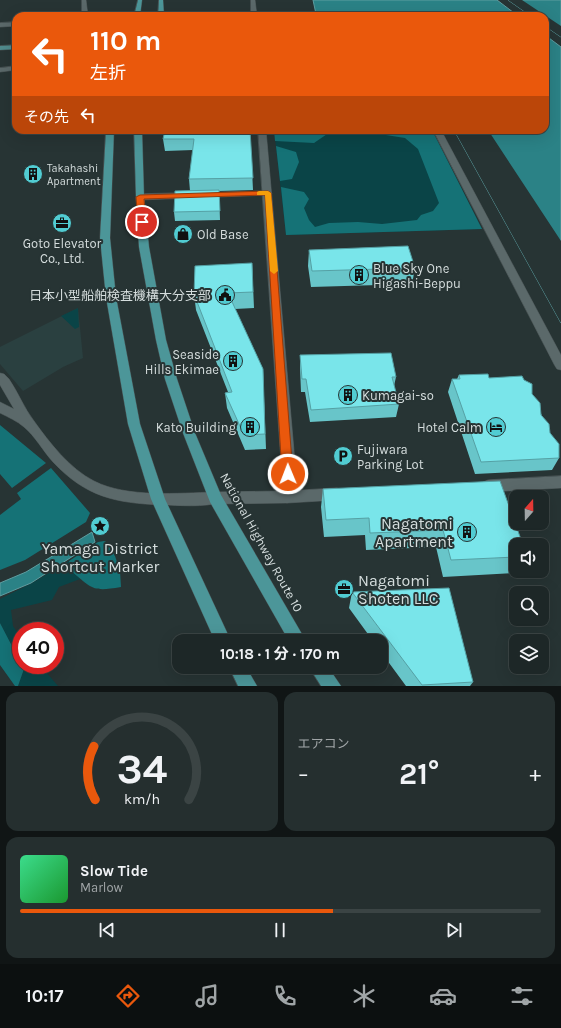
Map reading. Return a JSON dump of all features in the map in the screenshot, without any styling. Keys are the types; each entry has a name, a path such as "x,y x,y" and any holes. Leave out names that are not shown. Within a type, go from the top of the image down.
{"highway":[{"path":"138,12 140,0"},
{"path":"161,0 161,12"},
{"path":"110,134 106,189 105,238 111,297 134,424 158,499 220,634"},
{"name":"National Highway Route 10","path":"138,134 140,197 144,247 163,346 171,379 189,433 215,498 294,634"},
{"path":"241,674 248,686"},
{"path":"323,674 332,686"}],"main road":[{"path":"0,48 12,47"}],"street":[{"path":"0,0 5,0"},
{"path":"84,0 85,12"},
{"path":"253,0 254,12"},
{"path":"0,25 12,24"},
{"path":"0,70 12,68"},
{"path":"262,134 288,462 287,497"},
{"path":"439,134 561,366"},
{"path":"140,197 268,193"},
{"path":"0,378 29,423 72,474 89,485 108,492 158,499 287,497 350,493"},
{"path":"0,406 29,423"},
{"path":"476,486 561,482"}],"shaded area":[{"path":"313,0 497,0 513,12 316,12"},
{"path":"508,0 561,0 561,37 549,29 549,12 525,12"},
{"path":"549,38 561,47 561,323 456,134 549,134"},
{"path":"274,134 434,134 482,229 286,235"},
{"path":"274,134 327,134 314,143 275,141"},
{"path":"379,134 434,134 482,229 286,235 281,187 304,192 309,199 304,208 309,220 315,227 329,223 358,222 382,224 417,220 421,215 433,211 439,203 418,149 405,138"},
{"path":"276,146 296,152 299,162 292,179 280,181"},
{"path":"78,308 83,358 63,367 23,391 0,364 0,347"},
{"path":"78,308 79,327 75,329 61,316"},
{"path":"0,425 46,463 12,488 0,474"},
{"path":"51,468 90,513 86,522 25,560 0,570 0,515 21,499 17,493"},
{"path":"92,532 95,542 31,583 0,596 0,583 26,572"},
{"path":"104,541 111,544 120,571 121,587 104,589 93,588 71,571 69,561 98,542"},
{"path":"69,561 71,571 80,579 59,587 52,600 11,610 12,646 0,623 0,599 32,583"},
{"path":"0,623 12,646 12,674 22,674 18,686 15,686 0,665"},
{"path":"22,674 48,674 58,686 18,686"}],"pier":[{"path":"508,0 522,0 540,12 525,12"},
{"path":"549,18 561,26 561,37 549,29"},
{"path":"456,134 491,134 561,241 561,323"}],"building":[{"path":"164,134 250,134 253,178 189,179 194,139 163,139"},
{"path":"219,190 220,211 174,212 175,191"},
{"path":"408,246 415,268 312,271 309,250"},
{"path":"252,263 253,292 228,293 263,369 265,434 244,435 225,393 232,392 194,294 195,266"},
{"name":"Kumagai-so","path":"391,353 396,377 392,377 399,404 311,410 306,379 302,379 300,355"},
{"name":"Hotel Calm","path":"488,374 489,378 522,376 524,380 532,384 532,394 540,403 541,415 549,424 550,433 559,444 559,458 481,462 452,379 460,379 459,375"},
{"path":"500,481 509,506 509,530 518,530 520,538 509,538 509,557 451,560 443,530 370,533 369,518 326,520 323,489"},
{"path":"449,588 473,682 422,685 388,640 388,634 384,634 352,592"}],"slow traffic":[{"path":"259,193 268,193 274,271"}],"place":[{"name":"Takahashi Apartment","path":"33,174"},
{"name":"Goto Elevator Co., Ltd.","path":"62,223"},
{"name":"Old Base","path":"183,234"},
{"name":"Blue Sky One Higashi-Beppu","path":"359,275"},
{"name":"日本小型船舶検査機構大分支部","path":"225,295"},
{"name":"Seaside Hills Ekimae","path":"233,361"},
{"name":"Kumagai-so","path":"348,395"},
{"name":"Kato Building","path":"250,427"},
{"name":"Hotel Calm","path":"496,427"},
{"name":"Fujiwara Parking Lot","path":"343,456"},
{"name":"Yamaga District Shortcut Marker","path":"100,526"},
{"name":"Nagatomi Apartment","path":"467,532"},
{"name":"Nagatomi Shoten LLC","path":"344,589"}],"route":[{"path":"142,222 140,197 268,193 288,474"}]}
